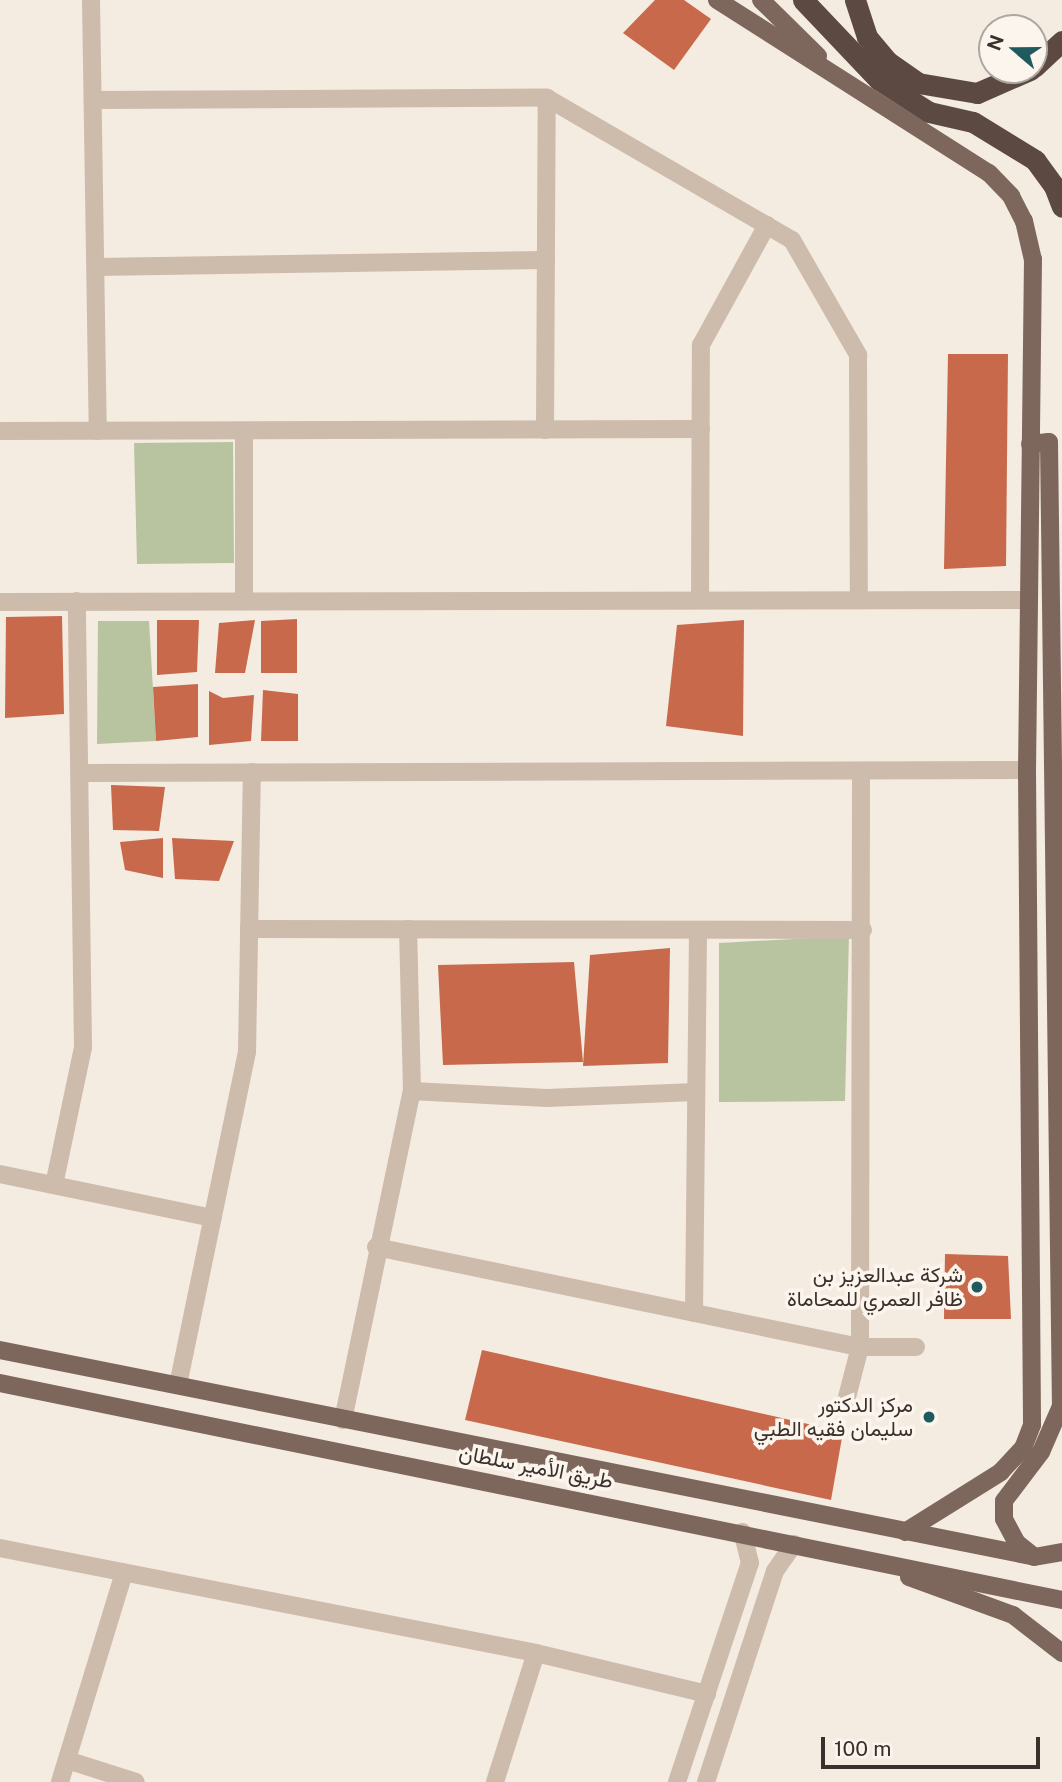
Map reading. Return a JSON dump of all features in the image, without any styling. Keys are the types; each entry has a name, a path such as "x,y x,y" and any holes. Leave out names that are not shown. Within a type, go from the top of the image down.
{"highway":[{"path":"803,0 878,80 929,112 973,122 1035,160 1054,186 1062,207"},
{"path":"855,0 867,37 887,61 918,83 977,93 998,84"},
{"path":"1048,54 1062,41"}],"main road":[{"path":"717,0 989,173 1011,196 1024,221 1033,259 1027,770 1032,1425 1023,1448 1001,1472 905,1532"},
{"path":"761,0 777,11 832,71"},
{"path":"1030,444 1049,442 1061,1406 1041,1452 1004,1501 1004,1519 1017,1543 1034,1557 1062,1552"},
{"path":"1053,855 1062,885"},
{"name":"طريق الأمير سلطان","path":"0,1350 1062,1563"},
{"name":"طريق الأمير سلطان","path":"0,1382 742,1532 1062,1600"},
{"path":"832,1551 1013,1615 1062,1653"}],"street":[{"path":"91,0 98,431"},
{"path":"93,100 547,98 792,240 858,355 859,600"},
{"path":"545,430 547,98"},
{"path":"699,600 701,345 767,225"},
{"path":"96,267 546,260"},
{"path":"0,431 701,429"},
{"path":"244,431 244,601"},
{"path":"0,602 1028,600"},
{"path":"54,1185 83,1047 78,601"},
{"path":"79,773 862,773 1027,770"},
{"path":"178,1385 247,1052 251,772"},
{"path":"846,1401 860,1348 862,773"},
{"path":"249,929 863,930"},
{"path":"343,1420 376,1247 412,1091 408,929"},
{"path":"694,1313 698,930"},
{"path":"412,1091 547,1098 696,1092"},
{"path":"0,1174 212,1218"},
{"path":"376,1247 860,1348 916,1347"},
{"path":"677,1782 750,1563 742,1532"},
{"path":"706,1782 775,1571 794,1544"},
{"path":"0,1548 536,1653 707,1694"},
{"path":"61,1782 124,1573"},
{"path":"495,1782 536,1653"},
{"path":"67,1760 136,1782"}],"green space":[{"path":"233,442 234,563 137,564 134,443"},
{"path":"98,621 149,621 156,741 97,744"},
{"path":"849,936 845,1101 719,1102 719,943"}],"building":[{"path":"655,0 684,0 711,19 674,70 623,33"},
{"path":"948,354 1008,354 1006,566 944,569"},
{"path":"62,616 64,714 5,718 6,617"},
{"path":"297,619 297,673 261,673 261,621"},
{"path":"157,620 199,620 197,672 157,675"},
{"path":"255,620 245,673 215,673 219,623"},
{"path":"744,620 743,736 666,726 677,625"},
{"path":"198,684 198,737 156,741 153,687"},
{"path":"263,690 298,694 298,741 261,741"},
{"path":"209,691 223,698 254,695 251,741 209,745"},
{"path":"111,785 165,787 159,831 113,830"},
{"path":"163,838 163,878 125,870 120,842"},
{"path":"172,838 234,841 219,881 175,879"},
{"path":"670,948 668,1063 583,1066 590,955"},
{"path":"574,962 583,1062 443,1065 438,965"},
{"name":"شركة عبدالعزيز بن ظافر العمري للمحاماة","path":"945,1254 1008,1256 1011,1319 944,1319"},
{"path":"482,1350 843,1432 831,1500 465,1420"}],"place":[{"name":"شركة عبدالعزيز بن ظافر العمري للمحاماة","path":"977,1287"},
{"name":"مركز الدكتور سليمان فقيه الطبي","path":"929,1417"}]}
